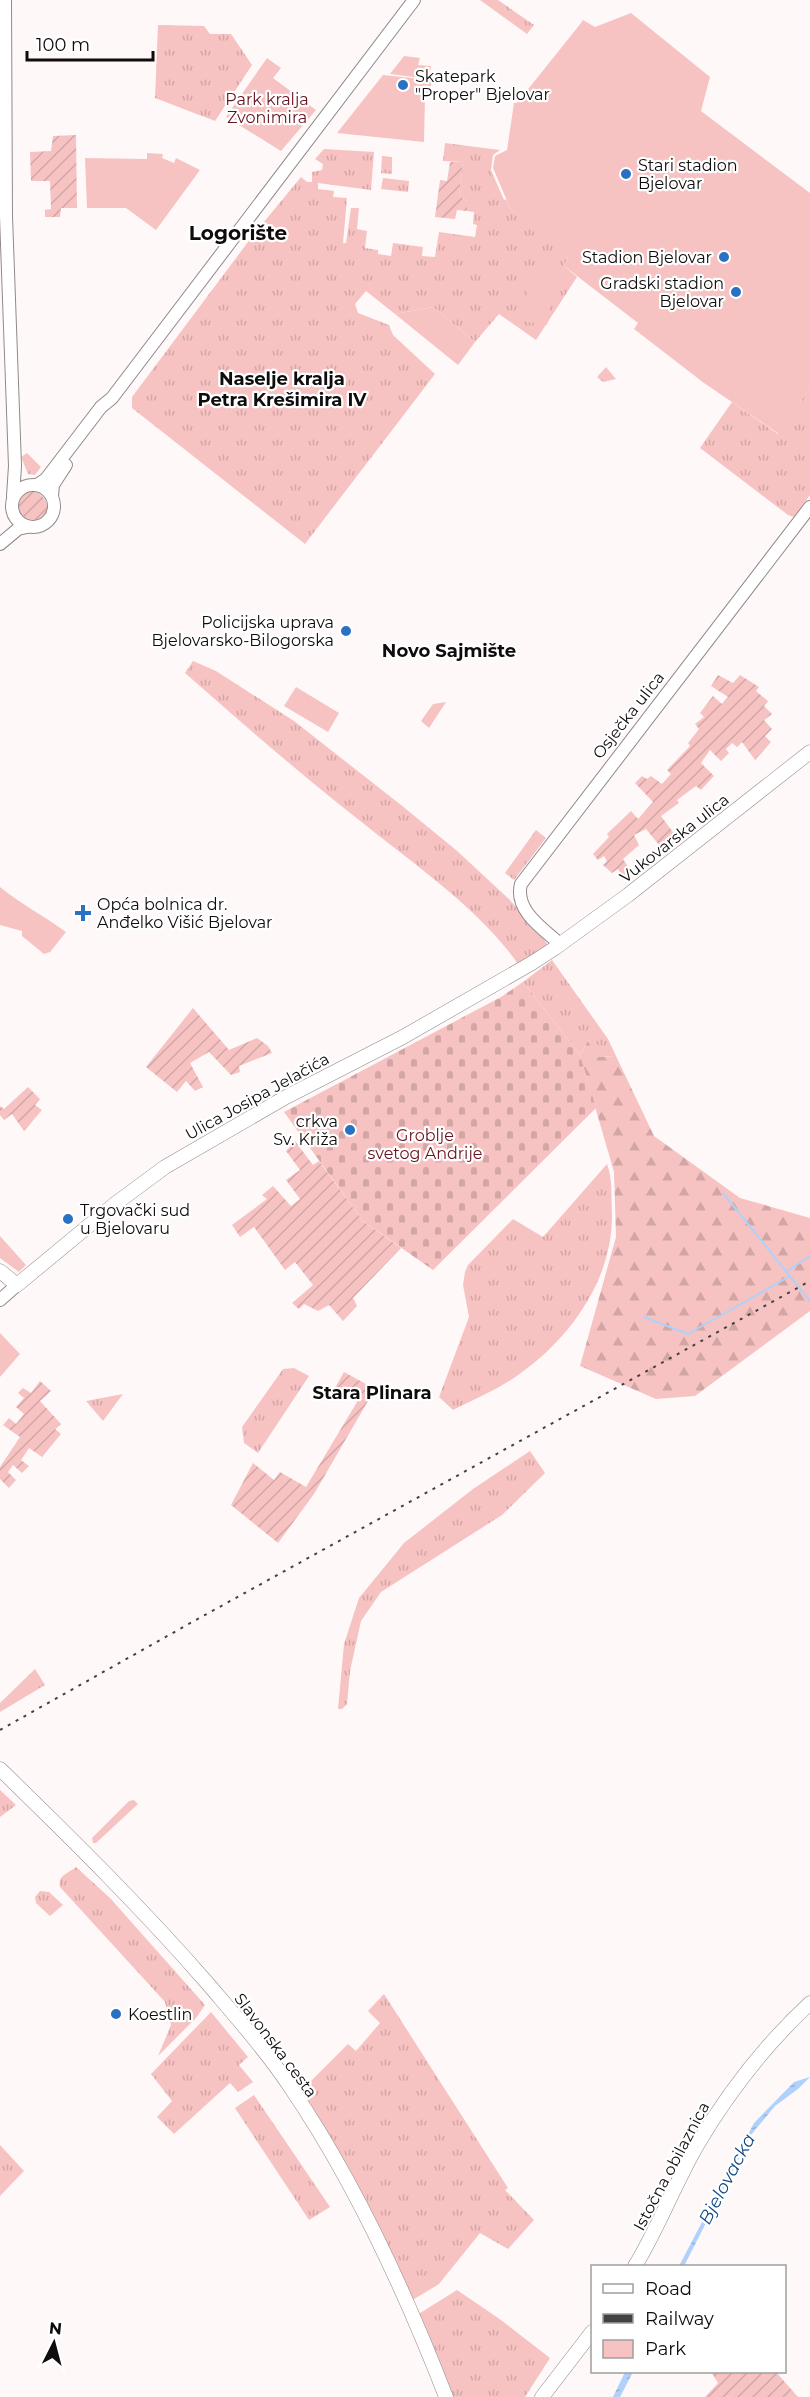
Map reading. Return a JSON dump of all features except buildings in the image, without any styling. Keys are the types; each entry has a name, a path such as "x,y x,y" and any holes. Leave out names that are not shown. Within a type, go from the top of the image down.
{"main road":[{"path":"0,540 12,512 15,466 6,216 5,0"},
{"path":"13,496 24,486 46,480 101,407 112,398 414,0"},
{"path":"0,544 18,529 40,526 51,517 54,503 53,485 108,410 112,398"},
{"path":"15,466 21,477 44,488 52,496"},
{"name":"Osječka ulica","path":"558,946 525,909 519,893 521,884 810,507"},
{"path":"12,512 15,519 27,527"},
{"name":"Vukovarska ulica","path":"532,963 628,895 810,752"},
{"name":"Ulica Josipa Jelačića","path":"17,1285 115,1204 165,1167 286,1097 403,1037 532,963"},
{"path":"0,1271 17,1285 0,1300"},
{"name":"Slavonska cesta","path":"0,1769 155,1924 220,1998 291,2088 354,2193 446,2397"},
{"name":"Istočna obilaznica","path":"636,2265 695,2150 718,2111 748,2069 810,2003"},
{"path":"542,2397 591,2333"}],"green space":[{"path":"480,0 498,0 534,25 527,34"},
{"name":"Stari stadion Bjelovar","path":"631,13 710,77 701,111 810,193 810,388 779,434 704,383 634,329 638,323 564,266 568,257 533,231 511,210 493,168 495,156 507,150 514,103 517,103 583,20 595,27"},
{"path":"158,25 204,26 210,34 231,34 252,65 215,121 155,98"},
{"path":"404,56 420,58 418,65 431,66 429,79 390,74"},
{"name":"Park kralja Zvonimira","path":"267,58 281,68 273,78 316,110 281,151 226,117"},
{"path":"383,75 432,80 429,97 425,97 424,142 337,133"},
{"path":"76,135 77,208 61,208 60,217 45,217 45,210 51,209 50,181 31,181 30,152 51,151 53,136"},
{"path":"445,143 500,150 493,155 491,170 504,200 506,199 511,210 568,257 564,266 577,277 536,340 499,314 475,342 433,307 395,314 366,291 355,304 358,313 389,325 393,335 435,374 305,544 132,408 132,397 254,234 301,177 307,182 312,182 312,172 322,170 323,164 315,159 324,149 374,152 371,190 318,183 318,189 334,191 333,197 347,198 343,243 346,243 351,208 359,208 357,229 367,231 365,248 378,250 378,254 391,256 393,243 423,247 422,256 435,257 439,232 475,237 477,225 473,224 474,212 467,211 467,201 459,195 463,162 443,161"},
{"path":"147,153 163,154 162,158 174,163 176,158 200,170 156,230 126,208 87,208 85,158 147,159"},
{"path":"382,156 392,157 392,174 381,173"},
{"path":"450,162 463,162 459,195 467,201 467,211 457,210 455,219 435,217 440,180 447,181"},
{"path":"383,178 409,181 408,192 381,189"},
{"path":"531,269 556,273 547,325 522,321"},
{"path":"433,307 475,342 458,365 395,314"},
{"path":"606,367 616,379 603,382 597,377"},
{"path":"810,388 810,495 794,517 788,515 700,448 732,402 778,434"},
{"path":"27,453 41,467 35,475 28,474 21,457"},
{"path":"32,492 43,496 47,507 43,518 32,522 21,518 17,507 21,496"},
{"path":"193,661 216,671 294,721 401,805 456,850 510,900 550,947 520,967 505,946 467,907 315,784 185,673"},
{"path":"718,675 733,683 740,675 759,687 756,691 768,701 764,706 772,714 764,720 772,729 765,736 771,742 755,760 742,742 737,747 732,743 726,749 729,753 721,761 710,750 701,763 714,776 701,790 696,786 677,800 679,803 661,816 678,839 664,851 646,829 634,835 639,845 623,859 633,874 625,880 618,869 612,873 603,865 607,861 604,856 598,860 593,854 609,837 607,834 631,811 638,819 653,802 635,783 642,776 647,779 651,776 662,784 671,774 667,770 690,746 688,743 699,729 695,724 704,717 700,713 713,696 722,704 728,697 711,686"},
{"path":"296,687 339,713 328,732 284,706"},
{"path":"446,702 429,728 421,721 433,704"},
{"path":"536,830 546,838 514,880 505,873"},
{"path":"0,887 66,932 50,952 44,954 22,936 22,931 0,925"},
{"path":"552,960 608,1039 616,1056 597,1057 589,1039 580,1055 523,982"},
{"name":"Groblje svetog Andrije","path":"523,982 580,1055 596,1108 433,1270 363,1221 284,1112 501,997"},
{"path":"193,1008 229,1050 257,1038 268,1046 272,1053 239,1066 240,1072 231,1075 209,1052 190,1063 203,1087 195,1091 186,1081 177,1092 146,1067"},
{"path":"589,1039 600,1046 597,1057 616,1056 654,1136 740,1198 810,1218 810,1311 695,1396 656,1399 580,1366 616,1237 614,1172 580,1055"},
{"path":"28,1087 40,1099 35,1105 42,1110 24,1131 12,1114 4,1120 0,1115 0,1106 4,1109"},
{"path":"295,1141 313,1165 319,1161 363,1221 401,1248 353,1298 357,1306 343,1321 329,1305 318,1311 304,1304 299,1309 292,1303 313,1285 295,1262 285,1270 254,1227 240,1237 232,1225 267,1199 262,1195 273,1186 291,1206 300,1199 286,1180 300,1170 286,1151"},
{"path":"607,1164 611,1189 610,1238 605,1262 585,1305 555,1344 537,1360 503,1385 453,1410 439,1397 469,1317 463,1285 468,1265 513,1219 543,1237"},
{"path":"0,1236 26,1265 19,1272 0,1258"},
{"path":"0,1333 20,1354 0,1377"},
{"path":"294,1368 309,1376 258,1453 244,1443 242,1427 283,1369"},
{"path":"344,1372 375,1389 314,1494 278,1543 231,1505 253,1463 274,1480 280,1472 306,1487 357,1402 335,1388"},
{"path":"40,1381 51,1391 40,1401 61,1424 55,1429 61,1434 42,1457 29,1448 21,1460 29,1466 22,1473 13,1465 8,1472 16,1480 9,1488 0,1479 0,1467 20,1437 3,1425 9,1418 16,1424 24,1414 16,1407 24,1398 18,1393 23,1388 31,1393"},
{"path":"123,1394 103,1421 86,1401"},
{"path":"530,1451 545,1473 502,1515 381,1592 361,1621 350,1671 347,1704 342,1709 338,1709 344,1644 359,1598 404,1543 473,1489"},
{"path":"35,1669 45,1685 0,1712 0,1703"},
{"path":"0,1790 16,1805 0,1817"},
{"path":"134,1800 138,1804 96,1843 93,1843 92,1838 129,1801"},
{"path":"76,1867 110,1898 205,2005 196,2018 158,2056 171,2025 165,2002 60,1887 62,1877"},
{"path":"40,1891 49,1892 63,1905 50,1916 36,1903 35,1897"},
{"path":"384,1994 508,2188 505,2190 534,2220 508,2249 480,2233 439,2284 406,2304 296,2096 348,2044 356,2051 380,2023 368,2011"},
{"path":"211,2012 248,2057 239,2065 253,2082 238,2092 230,2083 174,2134 157,2117 172,2101 151,2074"},
{"path":"254,2095 330,2207 309,2220 235,2108"},
{"path":"0,2145 24,2171 0,2196"},
{"path":"457,2290 550,2358 525,2397 451,2397 417,2315"},
{"path":"712,2373 777,2373 798,2397 705,2397 718,2383"}],"water":[{"name":"Bjelovacka","path":"810,2077 775,2106 751,2135 685,2265 680,2265 754,2123 794,2082"},
{"path":"625,2373 632,2373 620,2397 613,2397"}],"waterway":[{"path":"723,1193 810,1301"},
{"path":"787,1271 810,1256"},
{"path":"644,1317 688,1334 790,1276"}],"railway":[{"path":"0,1730 810,1281"}],"place":[{"name":"Skatepark \"Proper\" Bjelovar","path":"403,85"},
{"name":"Stari stadion Bjelovar","path":"626,174"},
{"name":"Stadion Bjelovar","path":"724,257"},
{"name":"Gradski stadion Bjelovar","path":"736,292"},
{"name":"Policijska uprava Bjelovarsko-Bilogorska","path":"346,631"},
{"name":"Opća bolnica dr. Anđelko Višić Bjelovar","path":"83,913"},
{"name":"crkva Sv. Križa","path":"350,1130"},
{"name":"Trgovački sud u Bjelovaru","path":"68,1219"},
{"name":"Koestlin","path":"116,2014"}],"district":[{"name":"Logorište","path":"238,233"},
{"name":"Naselje kralja Petra Krešimira IV","path":"282,389"},
{"name":"Novo Sajmište","path":"449,651"},
{"name":"Stara Plinara","path":"372,1393"}]}
